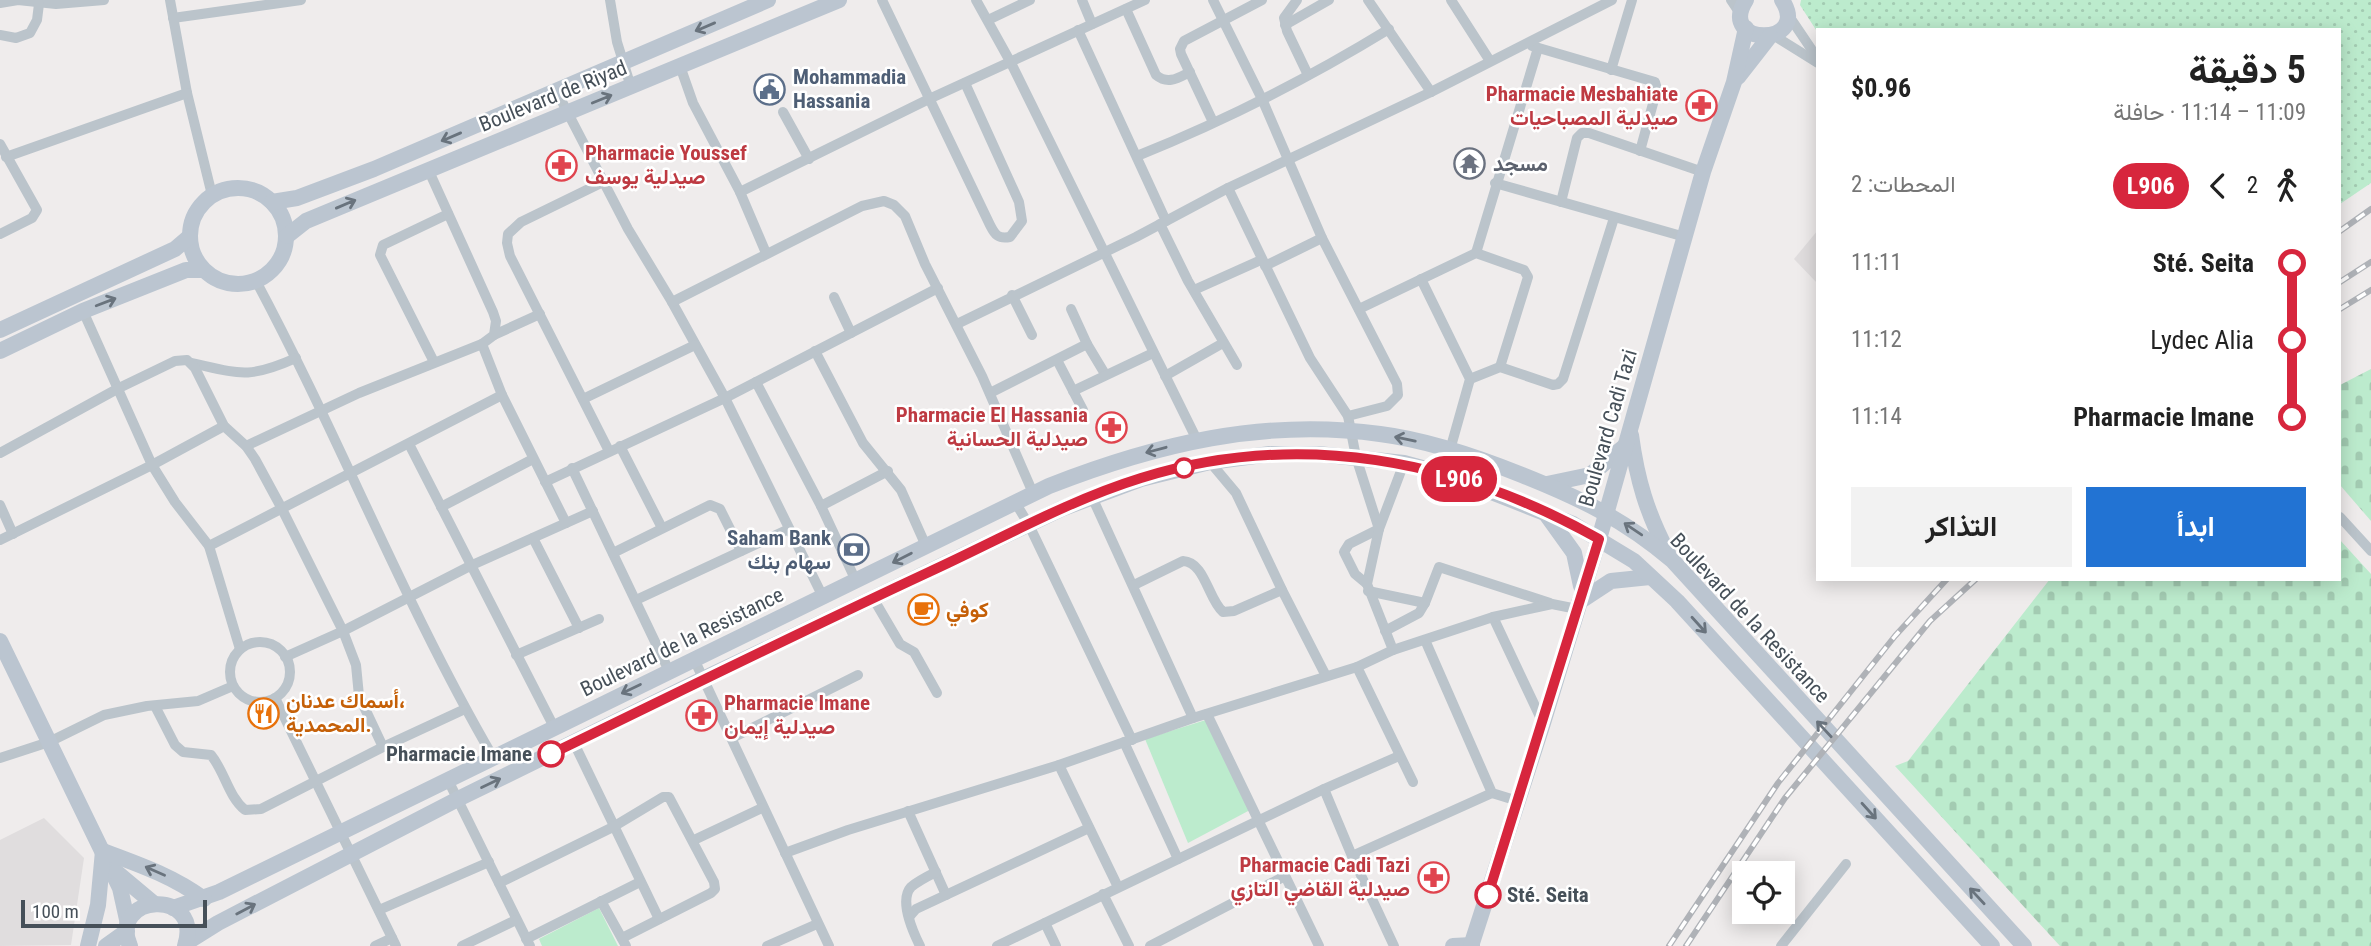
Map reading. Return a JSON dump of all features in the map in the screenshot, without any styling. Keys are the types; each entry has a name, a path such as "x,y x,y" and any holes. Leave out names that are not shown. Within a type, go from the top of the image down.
{"main road":[{"name":"Boulevard de Riyad","path":"272,202 297,198 374,169 622,62 746,5 768,0"},
{"name":"Boulevard de Riyad","path":"287,236 306,221 839,0"},
{"name":"Boulevard Cadi Tazi","path":"1734,82 1771,35 1783,26 1784,4"},
{"path":"1744,14 1756,36 1771,35"},
{"name":"Boulevard Cadi Tazi","path":"1472,945 1599,539 1703,172 1734,82 1744,14"},
{"path":"250,189 272,202 284,221 287,236 275,268 256,281 242,285 214,279 203,270 196,260 189,237 195,213 212,195 224,190 250,189"},
{"path":"0,330 175,249 189,237"},
{"path":"0,351 83,311 186,271 203,270"},
{"name":"Boulevard de la Resistance","path":"173,908 204,899 1033,493 1107,463 1197,440 1253,432 1350,424 1450,450 1546,485 1630,527 1673,561 2024,946"},
{"path":"1630,429 1643,499 1673,561"},
{"path":"1546,485 1590,475 1624,447"},
{"name":"Boulevard de la Resistance","path":"186,944 201,932 458,799 703,679 1029,525 1140,479 1210,462 1269,454 1356,457 1404,463 1448,475 1544,512 1599,539 1634,562 1676,601 1992,946"},
{"path":"1544,512 1574,553 1579,601 1611,581 1650,577"},
{"path":"0,641 120,888 128,934"},
{"path":"103,851 159,873 186,886 204,899"},
{"path":"88,946 98,905 103,851"},
{"path":"111,868 153,903"},
{"path":"106,946 128,934 137,910 153,903 173,908 186,923 186,944"},
{"path":"1453,946 1472,945"}],"street":[{"path":"0,3 18,0 39,4 104,0"},
{"path":"170,0 187,93 212,195"},
{"path":"213,0 215,13"},
{"path":"173,18 301,0"},
{"path":"610,0 622,62 631,87"},
{"path":"882,0 996,235 1002,238 1010,237 1022,221 1019,202 965,83"},
{"path":"976,0 1011,63 1197,440"},
{"path":"988,20 1030,0"},
{"path":"1082,0 1092,24"},
{"path":"740,192 929,99 1145,0"},
{"path":"1213,0 1262,99 1322,237 1397,384 1398,395 1387,406 1350,424"},
{"path":"1213,122 1181,54 1182,44 1223,19 1262,0"},
{"path":"1297,0 1286,13 1285,24 1308,75"},
{"path":"1285,24 1329,0"},
{"path":"1368,0 1431,92"},
{"path":"957,324 1228,188 1431,92 1612,0"},
{"path":"1611,70 1632,0"},
{"path":"1731,0 1744,14"},
{"path":"1456,2 1490,61"},
{"path":"0,35 16,38 30,33 37,20 39,4"},
{"path":"1784,4 1816,58"},
{"path":"1126,9 1156,75 1170,81 1190,72"},
{"path":"1137,156 1262,99 1389,29"},
{"path":"1078,30 1137,156 1175,257 1237,365"},
{"path":"1771,35 1816,60"},
{"path":"1526,44 1647,79 1657,85 1640,151"},
{"path":"1476,253 1538,48"},
{"path":"680,66 694,103 740,192 766,253"},
{"path":"556,90 628,229 725,398 823,597"},
{"path":"6,157 187,93"},
{"path":"783,112 809,159"},
{"path":"1561,202 1577,138 1582,134 1589,133 1703,172"},
{"path":"0,144 22,181 37,214 0,234"},
{"path":"429,169 493,312 496,321 494,335"},
{"path":"603,182 520,222 508,234 507,243 510,256 583,399 662,528"},
{"path":"1495,183 1685,237"},
{"path":"1228,188 1310,358 1350,424 1356,457 1379,529"},
{"path":"672,302 862,206 884,201 894,205 905,216 990,393 1033,493"},
{"path":"434,362 380,256 383,245 449,214"},
{"path":"1470,379 1500,367 1553,385 1563,379 1614,218"},
{"path":"1194,290 1322,237"},
{"path":"1359,309 1476,253 1524,270 1528,274 1500,367"},
{"path":"1421,279 1470,379 1450,450"},
{"path":"256,281 321,409 409,598 465,709 493,757"},
{"path":"545,482 725,398 938,288"},
{"path":"1012,295 1031,335"},
{"path":"834,297 851,333"},
{"path":"1071,309 1105,374"},
{"path":"83,311 152,465 175,502 209,546 240,649"},
{"path":"246,446 321,409 482,344 494,335 540,314"},
{"path":"1165,376 1223,343"},
{"path":"482,344 502,396 566,523"},
{"path":"990,393 1087,344"},
{"path":"583,399 695,345"},
{"path":"815,352 863,443 888,471 901,491 926,546"},
{"path":"1073,391 1153,353"},
{"path":"192,363 242,374 266,371 296,358"},
{"path":"0,453 119,388 175,361 187,359 192,363 224,426 246,446 281,508 343,631 356,665 359,696 383,747"},
{"path":"1057,360 1083,410"},
{"path":"756,382 821,506 856,581"},
{"path":"209,546 502,396"},
{"path":"0,540 152,465 224,426"},
{"path":"409,444 554,727"},
{"path":"441,507 533,459"},
{"path":"1210,462 1236,493 1326,676"},
{"path":"1368,587 1379,529 1404,463"},
{"path":"572,468 669,671"},
{"path":"821,506 888,471"},
{"path":"1092,497 1194,718"},
{"path":"1015,502 1029,525 1128,741 1178,859"},
{"path":"0,505 13,534"},
{"path":"613,554 704,506 716,506 723,514 741,551"},
{"path":"285,657 343,631 470,566 593,511"},
{"path":"2341,518 2371,551"},
{"path":"636,600 789,528"},
{"path":"1379,529 1349,544 1344,552 1355,574 1368,587 1393,650"},
{"path":"533,538 579,628"},
{"path":"1134,585 1183,561 1190,561 1196,566 1215,604 1223,612 1234,611 1282,590"},
{"path":"1385,631 1419,613 1439,568 1552,604"},
{"path":"1368,587 1425,603"},
{"path":"873,598 900,644 914,652 937,693"},
{"path":"785,853 1357,667 1393,650 1493,617 1579,601"},
{"path":"1493,617 1543,723"},
{"path":"516,655 599,619"},
{"path":"1424,640 1492,793"},
{"path":"260,642 271,644 285,657 289,666 289,677 283,691 275,698 261,702 251,701 239,694 233,686 231,663 240,649 260,642"},
{"path":"694,659 829,946"},
{"path":"1357,667 1413,782"},
{"path":"732,738 858,675"},
{"path":"0,758 49,742 104,715 198,701 233,686"},
{"path":"275,698 394,942 375,946"},
{"path":"155,706 174,745 183,752 211,755 218,763 236,799 246,810 261,809 465,709"},
{"path":"1207,714 1319,946"},
{"path":"574,743 659,919"},
{"path":"998,946 1102,894 1399,756"},
{"path":"1059,765 1118,887"},
{"path":"447,780 528,943 640,882"},
{"path":"1324,789 1394,946"},
{"path":"1352,856 1492,793 1518,802"},
{"path":"499,883 613,827 663,797 670,797 694,840 715,889 659,919 624,942 601,901"},
{"path":"694,840 762,807"},
{"path":"908,811 946,895"},
{"path":"909,918 916,909 1089,828"},
{"path":"379,910 489,862"},
{"path":"1781,946 1846,864"},
{"path":"920,946 909,918 907,892 912,885 936,872"},
{"path":"1150,946 1285,876"},
{"path":"1102,894 1129,946"},
{"path":"462,946 516,920"},
{"path":"1045,923 1056,946"},
{"path":"767,946 817,924"}],"shaded area":[{"path":"1816,232 1816,282 1794,259"},
{"path":"44,818 84,858 71,945 0,946 0,840"}],"green space":[{"path":"1801,0 2371,0 2371,183 2341,203 2341,28 1816,30 1800,5"},
{"path":"2371,369 2371,521 2341,486 2341,384"},
{"path":"2341,541 2371,574 2371,946 2060,946 1895,766 1908,761 2048,581 2341,581"},
{"path":"1209,719 1250,810 1188,843 1145,739"},
{"path":"599,908 618,946 542,946 539,939"}],"railway":[{"path":"2341,230 2371,209"},
{"path":"2341,281 2371,262"},
{"path":"2341,308 2371,290"},
{"path":"1669,946 1778,783 1895,636 1945,581"},
{"path":"1686,946 1785,798 1930,621 1974,581"}],"bus line":[{"name":"L906","path":"551,754 1061,509 1140,479 1210,462 1269,454 1337,455 1404,463 1493,491 1573,524 1599,539 1488,895"}],"place":[{"name":"Mohammadia Hassania","path":"770,89"},
{"name":"Pharmacie Mesbahiate صيدلية المصباحيات","path":"1701,106"},
{"name":"مسجد","path":"1470,164"},
{"name":"Pharmacie Youssef صيدلية يوسف","path":"562,165"},
{"name":"Pharmacie El Hassania صيدلية الحسانية","path":"1111,427"},
{"name":"Saham Bank سهام بنك","path":"854,550"},
{"name":"كوفي","path":"923,610"},
{"name":"أسماك عدنان، المحمدية.","path":"263,713"},
{"name":"Pharmacie Imane صيدلية إيمان","path":"701,715"},
{"name":"Pharmacie Imane","path":"551,754"},
{"name":"Pharmacie Cadi Tazi صيدلية القاضي التازي","path":"1433,877"},
{"name":"Sté. Seita","path":"1488,895"}]}
